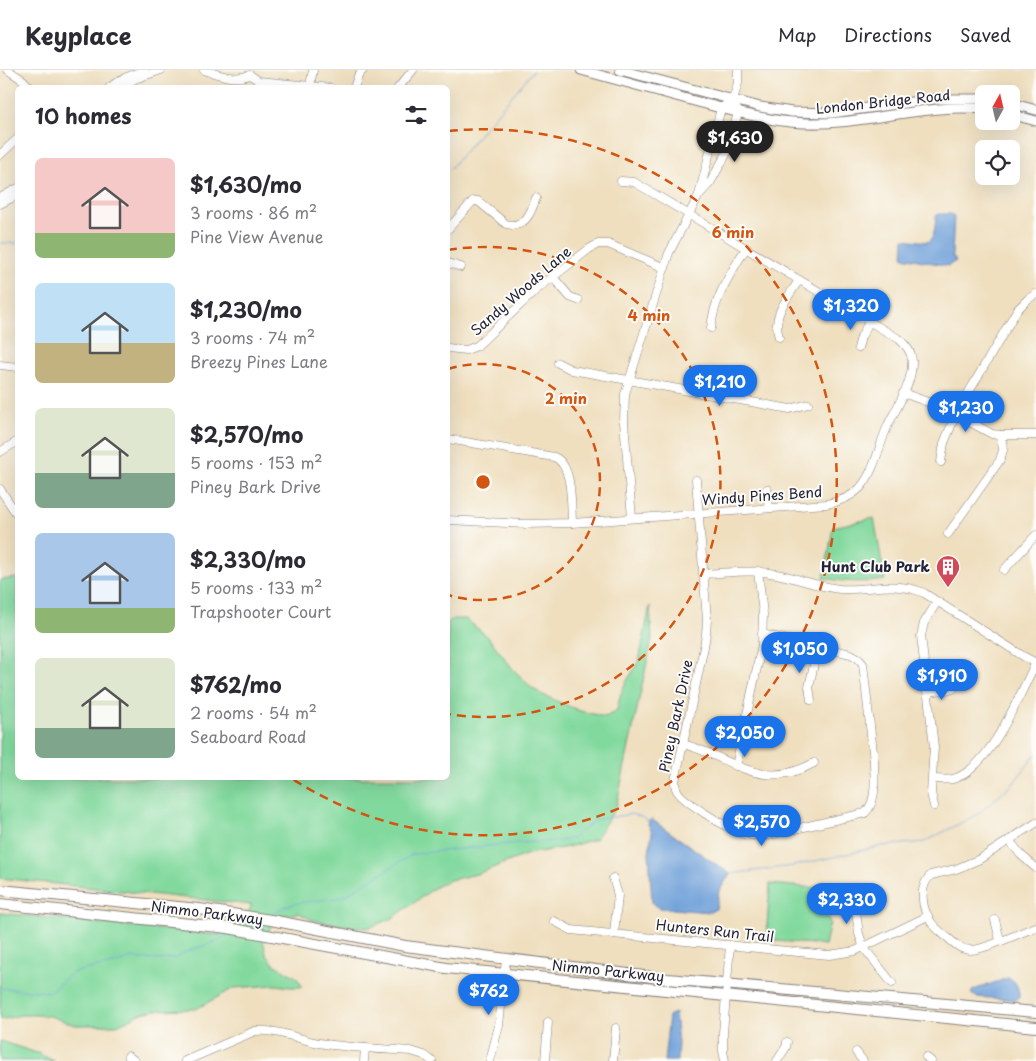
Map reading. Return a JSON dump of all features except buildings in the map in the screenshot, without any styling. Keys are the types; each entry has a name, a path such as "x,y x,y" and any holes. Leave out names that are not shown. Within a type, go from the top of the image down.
{"highway":[{"name":"Nimmo Parkway","path":"0,890 199,909 271,920 405,946 506,960 727,984 1036,1012"},
{"name":"Nimmo Parkway","path":"0,904 256,932 446,968 1036,1027"}],"main road":[{"name":"London Bridge Road","path":"581,70 721,108 783,121 846,122 942,108 975,109"},
{"name":"London Bridge Road","path":"620,70 733,100 778,110 812,113 848,111 934,99 975,99"},
{"path":"1020,106 1036,110"},
{"path":"1020,117 1036,121"}],"street":[{"path":"8,70 29,85"},
{"path":"112,85 144,70"},
{"path":"125,85 161,70"},
{"path":"204,70 224,77 241,78 250,73 259,81 310,85 313,70"},
{"path":"355,85 358,76 363,70"},
{"path":"400,85 413,70"},
{"path":"699,195 710,183 726,157 738,112 733,100 738,83 738,70"},
{"path":"632,518 624,422 629,381 664,268 674,242 699,195 721,108 733,100"},
{"path":"0,155 15,141"},
{"name":"Windy Pines Bend","path":"450,520 526,524 572,522 834,502 842,500 856,491 866,480 903,393 912,365 910,352 899,339 689,214 634,182 621,181"},
{"path":"0,198 15,190"},
{"path":"0,204 15,196"},
{"path":"450,226 475,200 502,222 516,225 528,217 536,198"},
{"name":"Sandy Woods Lane","path":"450,348 466,350 477,346 552,277 593,246 603,243 612,245 664,268"},
{"path":"711,328 719,295 746,248"},
{"path":"450,264 461,267"},
{"path":"552,277 570,297 578,300"},
{"path":"779,337 776,329 777,317 799,280"},
{"path":"941,462 944,443 956,414 1017,310 1036,294"},
{"path":"858,348 860,337 869,322"},
{"path":"558,363 572,370 790,408 808,404"},
{"path":"0,364 15,367"},
{"path":"903,393 931,402 986,432 1001,435 1036,435"},
{"path":"948,534 1000,460 1002,450 1001,435"},
{"path":"450,439 554,456 561,460 568,474 572,522"},
{"path":"0,452 15,443"},
{"name":"Piney Bark Drive","path":"696,480 707,620 704,648 675,781 676,790 696,806 739,832 754,835 769,835 865,813 872,803 874,776 864,668 860,660 854,655 762,634"},
{"path":"0,488 15,511"},
{"path":"768,489 769,508"},
{"path":"1004,570 1036,535"},
{"path":"736,766 762,644 763,614 758,571"},
{"path":"703,574 758,571 789,576 835,588 907,587 924,593 1023,656 1036,662 998,736 985,755 967,771 955,778 933,779"},
{"path":"934,806 931,793 934,747 921,636 924,623 937,602"},
{"path":"811,700 808,687 818,646"},
{"path":"927,692 953,689"},
{"path":"682,744 711,753 752,772 773,775 792,772 814,763"},
{"path":"1036,822 988,854 966,866 930,875 925,883 923,894 928,916 936,927 961,948 967,950 978,949 1036,926"},
{"path":"1009,840 1021,855 1036,868"},
{"path":"613,878 618,895 614,934"},
{"path":"854,896 859,934 864,948 892,983"},
{"name":"Hunters Run Trail","path":"554,921 571,930 828,955 846,954 864,948 928,916"},
{"path":"995,920 1000,940"},
{"path":"725,1061 722,1044 730,945"},
{"path":"490,1061 499,1025 506,960"},
{"path":"545,1061 548,1022"},
{"path":"613,1061 616,1028"},
{"path":"185,1061 255,1031 274,1031 317,1043 411,1051 424,1054 432,1061"},
{"path":"778,1061 787,1042"},
{"path":"364,1061 365,1048"},
{"path":"856,1052 863,1061"}],"green space":[{"path":"874,518 885,580 854,582 824,578 833,527"},
{"path":"15,578 15,780 450,780 450,621 466,619 488,637 513,669 532,688 543,695 580,711 606,717 617,710 625,684 639,661 650,606 652,639 616,807 595,839 568,847 528,854 477,874 450,880 437,886 393,918 368,928 312,920 299,913 277,917 263,940 266,954 274,964 296,977 303,987 276,985 234,988 196,1009 156,1010 142,1013 117,1025 75,1025 50,1016 36,1015 21,1015 0,1020 0,913 219,935 225,924 248,912 252,905 0,878 0,580"},
{"path":"770,884 816,888 830,923 825,945 766,940"},
{"path":"0,1041 37,1053 54,1061 0,1061"}],"water":[{"path":"938,214 951,214 954,216 952,256 956,261 948,266 903,257 904,239 928,242 933,233"},
{"path":"651,819 730,874 719,891 716,909 710,912 660,908 652,903 649,853 652,832 648,824"},
{"path":"1008,978 1015,983 1018,989 1019,998 1016,1000 977,997 971,994 973,990"},
{"path":"675,1013 678,1043 677,1061 664,1061 669,1015"}],"waterway":[{"path":"450,169 534,70"},
{"path":"0,243 15,243"},
{"path":"730,874 793,866 882,846 924,842 978,814 1012,785 1036,754"},
{"path":"271,916 283,907 342,897 413,854 516,843 561,841 573,838 595,820 631,814 651,823"},
{"path":"243,926 256,922"},
{"path":"0,988 49,992 74,972 132,958 158,960 176,958 190,950 216,942 231,933"}],"place":[{"name":"Hunt Club Park","path":"948,588"}]}
